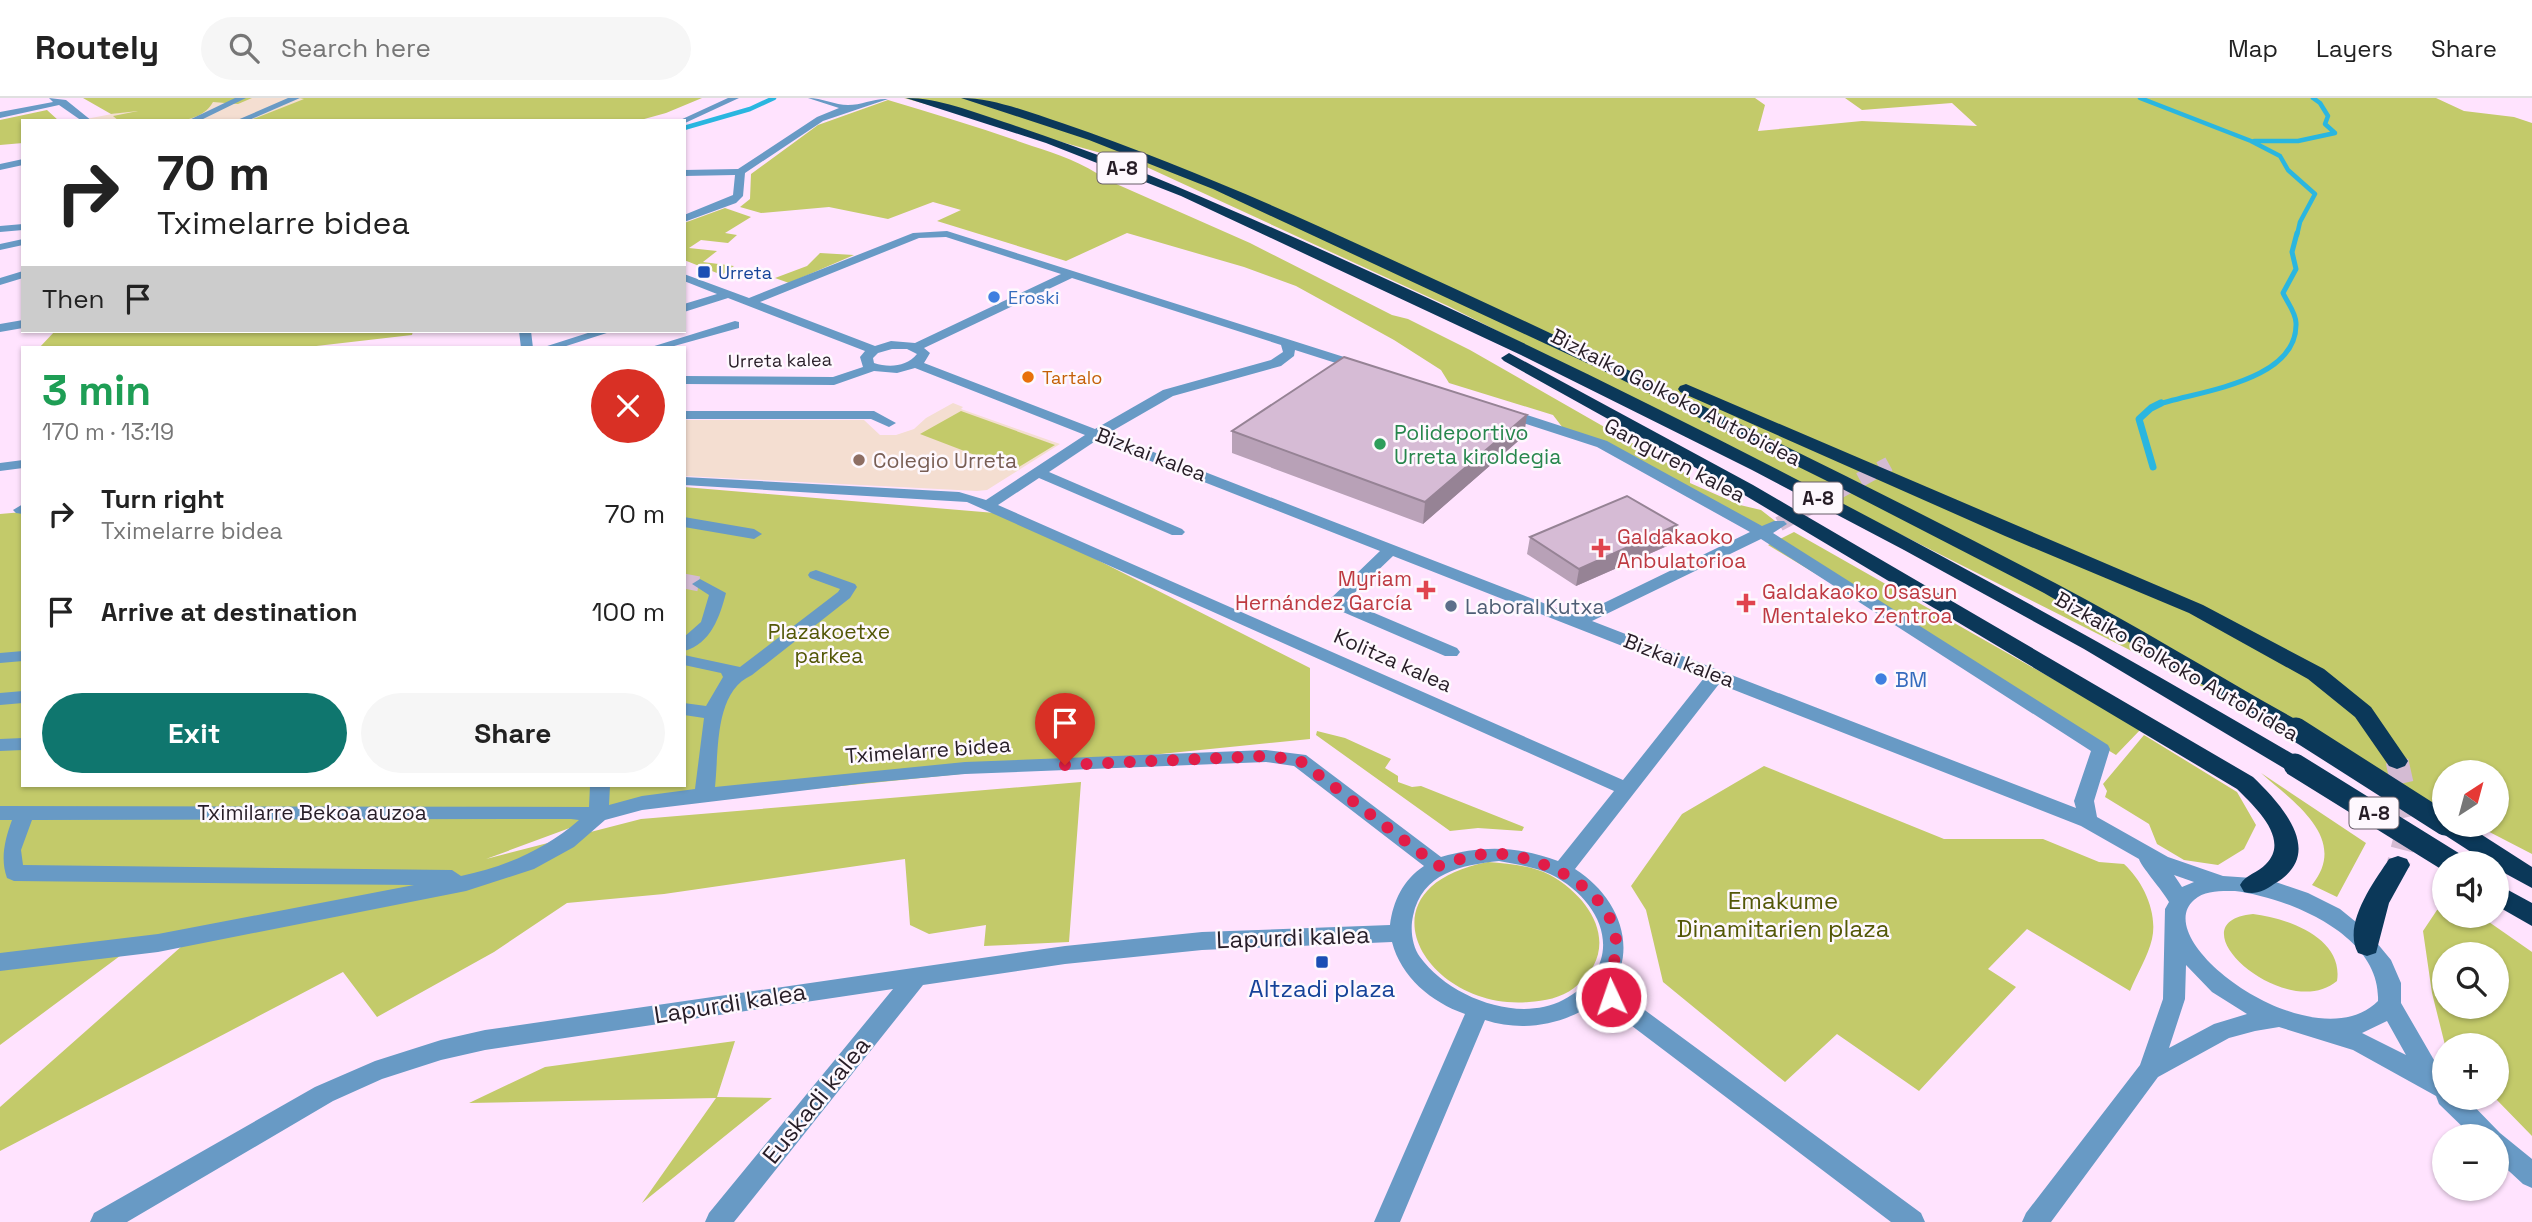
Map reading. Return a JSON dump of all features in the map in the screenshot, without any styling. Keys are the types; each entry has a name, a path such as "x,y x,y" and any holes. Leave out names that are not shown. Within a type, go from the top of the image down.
{"highway":[{"name":"Bizkaiko Golkoko Autobidea","path":"911,98 1004,125 1090,155 1327,257 1541,358 1898,540 2063,628 2295,765 2434,851"},
{"name":"Bizkaiko Golkoko Autobidea","path":"966,98 1055,125 1128,152 1368,254 1578,352 2004,565 2296,729 2432,816"},
{"path":"1368,254 1498,305 1819,449 2196,609 2316,674 2363,712 2397,761"},
{"path":"1327,257 1400,303 1511,359 1747,489 2245,783 2272,808 2286,832 2288,849 2281,866 2270,878 2253,885"},
{"name":"Bizkaiko Golkoko Autobidea","path":"2466,837 2532,879"},
{"path":"2367,946 2367,925 2372,906 2398,865"},
{"path":"2509,901 2532,916"}],"street":[{"path":"196,119 243,98"},
{"path":"245,119 296,98"},
{"path":"686,119 735,98"},
{"path":"812,98 848,108"},
{"path":"686,173 740,172 820,119 848,108 884,99"},
{"path":"0,115 58,100 85,119"},
{"path":"254,112 267,112"},
{"path":"0,167 21,162"},
{"path":"686,218 732,201 738,196 740,172"},
{"path":"0,229 21,227"},
{"path":"750,302 917,235 947,234 1378,372"},
{"path":"0,247 21,242"},
{"path":"874,367 868,365 866,357 874,350 891,345 917,347 1071,274"},
{"path":"0,282 21,275"},
{"path":"686,278 874,350"},
{"path":"686,307 729,294"},
{"path":"0,328 21,324"},
{"path":"661,346 735,325"},
{"path":"554,346 600,333"},
{"path":"988,505 1098,433 1168,393 1276,363 1290,353 1286,343"},
{"path":"915,364 924,353 917,347"},
{"name":"Bizkai kalea","path":"874,367 890,370 915,364 1098,433 2088,821 2126,844 2191,875 2221,883"},
{"name":"Urreta kalea","path":"686,380 834,381 874,367"},
{"name":"Ganguren kalea","path":"1489,407 1602,444 1760,532 2101,749 2084,801 2088,821"},
{"path":"686,415 862,415 883,418 889,423"},
{"path":"0,467 21,464"},
{"path":"1039,473 1177,532"},
{"name":"Kolitza kalea","path":"686,481 959,496 988,505 1626,789"},
{"path":"686,522 754,534"},
{"path":"1580,621 1779,524"},
{"name":"Kolitza kalea","path":"1393,548 1335,603 1451,652"},
{"path":"704,794 713,713 732,677 746,671 844,595 849,587 816,575"},
{"path":"686,644 709,624 718,593 700,584"},
{"path":"0,658 21,656"},
{"path":"686,660 728,669 732,677"},
{"path":"1562,871 1717,674"},
{"path":"0,699 21,697"},
{"path":"686,709 713,713"},
{"path":"0,745 21,744"},
{"name":"Tximelarre bidea","path":"598,815 642,803 704,794 965,768 1265,756 1299,760 1438,866"},
{"path":"0,962 158,943 480,878 527,864 567,842 598,815 600,787"},
{"name":"Tximilarre Bekoa auzoa","path":"0,813 598,815"},
{"path":"26,813 11,849 14,873 480,878"},
{"name":"Bizkai kalea","path":"2126,844 2165,877 2180,903 2187,894 2208,884 2253,885 2300,899 2332,915 2380,960 2390,983 2389,1004 2432,1074"},
{"path":"1499,853 1531,859 1562,871 1588,889 1606,913 1615,939 1613,965 1599,989 1575,1006 1542,1016 1503,1017 1478,1010 1431,986 1410,961 1400,933 1402,905 1416,882 1438,866 1467,856 1499,853"},
{"path":"2035,1222 2150,1070 2174,999 2176,909 2180,903"},
{"name":"Bizkai kalea","path":"2176,930 2188,954 2211,978 2243,1001 2279,1018 2354,1040 2432,1086"},
{"name":"Lapurdi kalea","path":"103,1222 324,1094 375,1071 442,1050 540,1032 1065,956 1202,941 1400,933"},
{"name":"Euskadi kalea","path":"718,1222 915,978"},
{"path":"1599,989 1912,1222"},
{"name":"Bizkai kalea","path":"2317,1027 2350,1028 2376,1019 2389,1004"},
{"path":"1387,1222 1478,1010"},
{"path":"2150,1070 2222,1031 2255,1021 2279,1018"},
{"name":"Bizkai kalea","path":"2462,1110 2476,1124"},
{"path":"2509,1154 2532,1176"}],"shaded area":[{"path":"195,98 327,98 266,119 86,119"},
{"name":"Colegio Urreta","path":"953,403 963,407 961,409 1060,444 987,490 977,491 686,476 686,420 864,420 880,435 896,435 914,429 926,418"}],"green space":[{"path":"83,98 252,98 238,104 213,102 206,111 188,119 117,119 113,116 138,111 111,114"},
{"path":"299,98 702,98 644,119 253,119 304,99"},
{"path":"904,98 1755,98 1765,105 1758,131 1862,121 1977,126 1952,103 1862,110 1845,98 2436,98 2464,111 2514,117 2532,123 2532,854 2499,837 2510,836 2510,760 2432,760 2432,802 1448,306 1140,164"},
{"path":"888,100 1061,156 1105,179 1250,243 1392,315 1408,319 1470,350 1690,476 1690,483 1740,505 1761,510 1779,524 1761,532 1602,444 1566,432 1553,415 1449,383 1441,370 1394,340 1296,286 1244,267 1127,233 1066,261 937,221 961,210 933,202 888,219 829,207 761,213 740,207 750,199 751,174 818,125"},
{"path":"47,110 57,119 21,119 21,143 0,145 0,120"},
{"path":"725,208 751,217 725,233 737,235 728,243 701,240 689,248 717,251 703,262 734,266 722,275 686,261 686,222"},
{"path":"820,253 854,255 789,283 775,278 807,266"},
{"path":"53,333 412,333 316,346 41,346"},
{"path":"961,411 1055,445 1014,470 920,434"},
{"name":"Plazakoetxe parkea","path":"686,487 1007,514 1310,668 1310,739 624,808 486,859 641,819 1081,782 1069,942 984,946 986,925 929,934 910,925 905,859 664,894 567,903 494,952 377,1017 343,972 0,1151 0,1107 191,938 132,947 0,1045 0,514 21,512 21,787 686,787"},
{"path":"1794,532 2141,729 2116,755 1768,545"},
{"path":"1317,731 1345,738 1391,759 1385,768 1398,776 1398,782 1412,787 1421,786 1524,827 1522,831 1478,828 1450,831 1316,735"},
{"path":"2144,735 2237,792 2256,825 2244,849 2218,865 2184,860 2157,844 2149,824 2105,797 2107,791 2103,784"},
{"name":"Emakume Dinamitarien plaza","path":"1764,766 1944,839 2043,839 2099,862 2124,864 2143,888 2153,919 2152,939 2130,991 2027,929 1988,969 2016,987 1919,1091 1837,1034 1785,1082 1663,982 1646,910 1631,886 1682,814"},
{"path":"2261,773 2366,843 2337,897 2312,885 2322,868 2324,852 2321,836 2301,808"},
{"path":"1488,862 1528,867 1550,875 1579,898 1590,912 1597,927 1597,958 1589,974 1574,988 1564,994 1535,1002 1492,1000 1460,988 1435,969 1419,945 1414,920 1423,896 1447,876"},
{"path":"2253,914 2296,926 2322,942 2332,953 2337,966 2337,981 2315,991 2291,990 2266,981 2245,967 2230,950 2224,934 2231,921"},
{"path":"2432,918 2432,928 2498,928 2532,952 2532,1136 2507,1110 2509,1110 2509,1033 2442,1033 2438,1019 2509,1019 2509,942 2432,942 2432,993 2423,931"},
{"path":"735,1041 717,1097 772,1098 642,1203 716,1098 469,1103 545,1067"}],"building":[{"name":"Polideportivo Urreta kiroldegia","path":"1344,357 1527,415 1425,502 1232,431"},
{"path":"1627,496 1677,525 1579,569 1530,537"}],"waterway":[{"path":"686,127 750,109 774,98"},
{"path":"2140,98 2251,141 2280,156 2288,170 2315,194 2300,222 2297,235"},
{"path":"2254,141 2298,141 2335,133 2325,124 2328,116 2320,103 2313,98"},
{"path":"2158,404 2242,381 2281,359 2292,343 2296,323 2283,293 2296,269 2292,252 2297,233"},
{"path":"2153,467 2139,419 2158,404"}],"tunnel":[{"path":"1779,524 1889,464"},
{"path":"686,581 700,584"},
{"path":"2397,761 2410,819 2398,865"}],"place":[{"name":"Urreta","path":"704,272"},
{"name":"Eroski","path":"994,297"},
{"name":"Tartalo","path":"1028,377"},
{"name":"Polideportivo Urreta kiroldegia","path":"1380,444"},
{"name":"Colegio Urreta","path":"859,460"},
{"name":"Galdakaoko Anbulatorioa","path":"1601,548"},
{"name":"Myriam Hernández García","path":"1426,590"},
{"name":"Galdakaoko Osasun Mentaleko Zentroa","path":"1746,603"},
{"name":"Laboral Kutxa","path":"1451,606"},
{"name":"BM","path":"1881,679"},
{"name":"Altzadi plaza","path":"1322,962"}],"route":[{"path":"1065,765 1265,756 1299,760 1438,866 1467,856 1499,853 1531,859 1562,871 1588,889 1606,913 1615,939 1613,965 1599,989 1611,997"}]}
